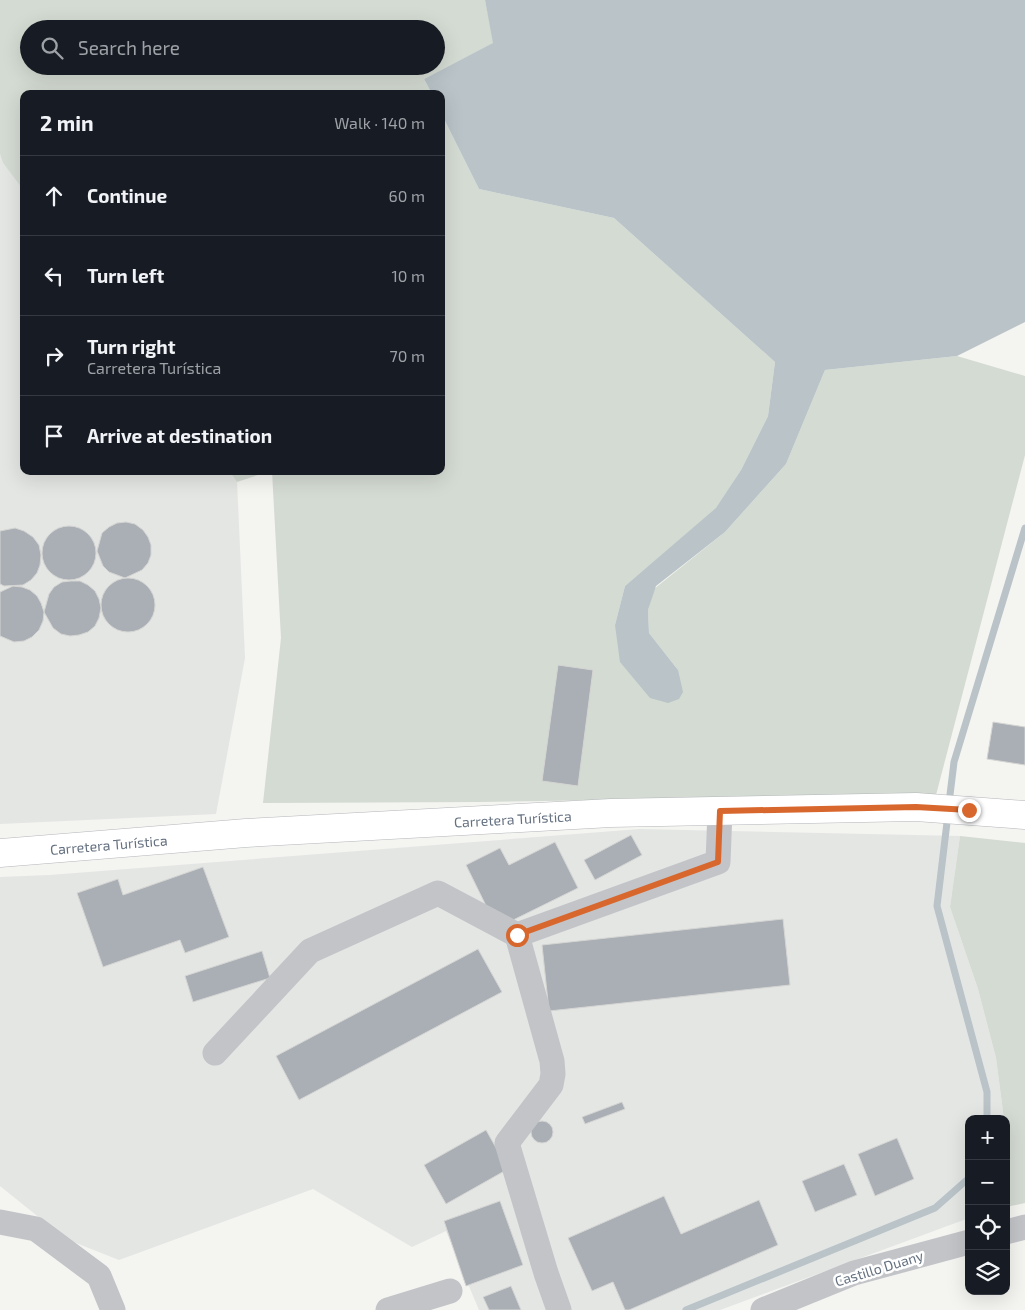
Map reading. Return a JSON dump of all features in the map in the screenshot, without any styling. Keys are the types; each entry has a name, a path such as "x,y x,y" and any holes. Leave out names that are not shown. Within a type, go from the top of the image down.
{"main road":[{"name":"Carretera Turística","path":"0,853 246,833 611,813 916,807 1025,815"}],"street":[{"path":"517,935 718,862 720,811"},
{"path":"215,1053 310,951 438,893 517,935 552,1061 553,1074 551,1085 507,1144 559,1310"},
{"path":"0,1222 36,1229 99,1276 114,1310"},
{"path":"1010,1231 1025,1227"},
{"name":"Castillo Duany","path":"763,1310 854,1273 965,1243"},
{"path":"388,1310 450,1291"}],"shaded area":[{"path":"0,0 485,0 494,43 445,68 445,20 20,20 20,75 432,75 424,79 430,90 20,90 20,186 3,163 0,154"},
{"path":"485,0 1025,0 1025,322 957,356 825,370 786,464 725,532 656,586 648,610 649,633 678,670 683,692 679,699 668,703 650,698 620,662 615,625 625,586 716,508 741,470 768,416 775,362 614,218 479,189 445,121 445,90 430,90 424,79 432,75 445,75 445,68 493,43"},
{"path":"445,121 479,189 614,218 775,362 768,416 741,470 716,509 625,586 615,625 678,670 649,633 648,610 654,589 725,532 786,464 825,370 957,356 1025,376 1025,455 936,795 479,802 263,803 281,638 272,475 445,475"},
{"path":"0,154 3,163 20,186 20,475 232,475 237,482 245,658 216,814 0,824"},
{"path":"232,475 258,475 237,482"},
{"path":"640,829 960,836 950,907 978,989 996,1058 1003,1115 965,1115 965,1219 720,1310 479,1310 446,1231 412,1247 313,1189 119,1260 66,1239 0,1186 0,877 50,875"},
{"path":"960,836 1025,843 1025,1203 1010,1206 1010,1115 1003,1115 996,1058 978,989 950,907"}],"building":[{"path":"117,523 135,524 143,530 151,545 151,555 148,563 142,570 125,578 109,572 103,566 97,551 102,533"},
{"path":"64,526 74,526 84,530 92,538 96,553 92,568 84,576 74,580 64,580 54,576 46,568 42,558 42,548 46,538 54,530"},
{"path":"15,528 33,537 39,545 40,565 37,573 23,585 4,586 0,584 0,531"},
{"path":"128,578 138,580 147,586 153,595 155,605 153,615 147,624 138,630 128,632 118,630 109,624 103,615 101,605 103,595 109,586 118,580"},
{"path":"80,581 95,591 101,608 95,626 88,632 70,636 61,634 53,628 44,612 49,594 54,587 62,582"},
{"path":"13,586 30,590 37,596 44,612 39,630 32,637 24,641 14,642 0,636 0,592"},
{"path":"558,665 593,670 578,786 542,781"},
{"path":"993,722 1025,727 1025,765 987,759"},
{"path":"631,835 642,855 595,880 584,860"},
{"path":"555,842 578,888 497,928 466,865 500,848 509,865"},
{"path":"203,867 229,937 185,953 180,940 103,967 77,893 118,879 123,895"},
{"path":"783,919 790,985 549,1011 542,945"},
{"path":"478,949 502,992 299,1100 276,1056"},
{"path":"262,951 270,978 193,1002 185,976"},
{"path":"622,1102 625,1109 585,1124 582,1117"},
{"path":"542,1121 550,1124 553,1132 550,1140 542,1143 534,1140 531,1132 534,1124"},
{"path":"486,1130 508,1169 446,1204 424,1165"},
{"path":"897,1138 914,1179 875,1196 858,1154"},
{"path":"844,1164 857,1195 815,1212 802,1181"},
{"path":"664,1196 681,1234 759,1200 778,1245 629,1310 625,1310 613,1282 592,1291 568,1238"},
{"path":"500,1201 523,1265 466,1286 444,1221"},
{"path":"511,1286 521,1310 489,1310 483,1297"}],"waterway":[{"path":"949,803 954,762 1025,528"},
{"path":"948,814 937,906 987,1092 987,1115"},
{"path":"686,1310 935,1208 965,1182"}],"route":[{"path":"517,935 718,862 720,811 916,807 969,810"}]}
